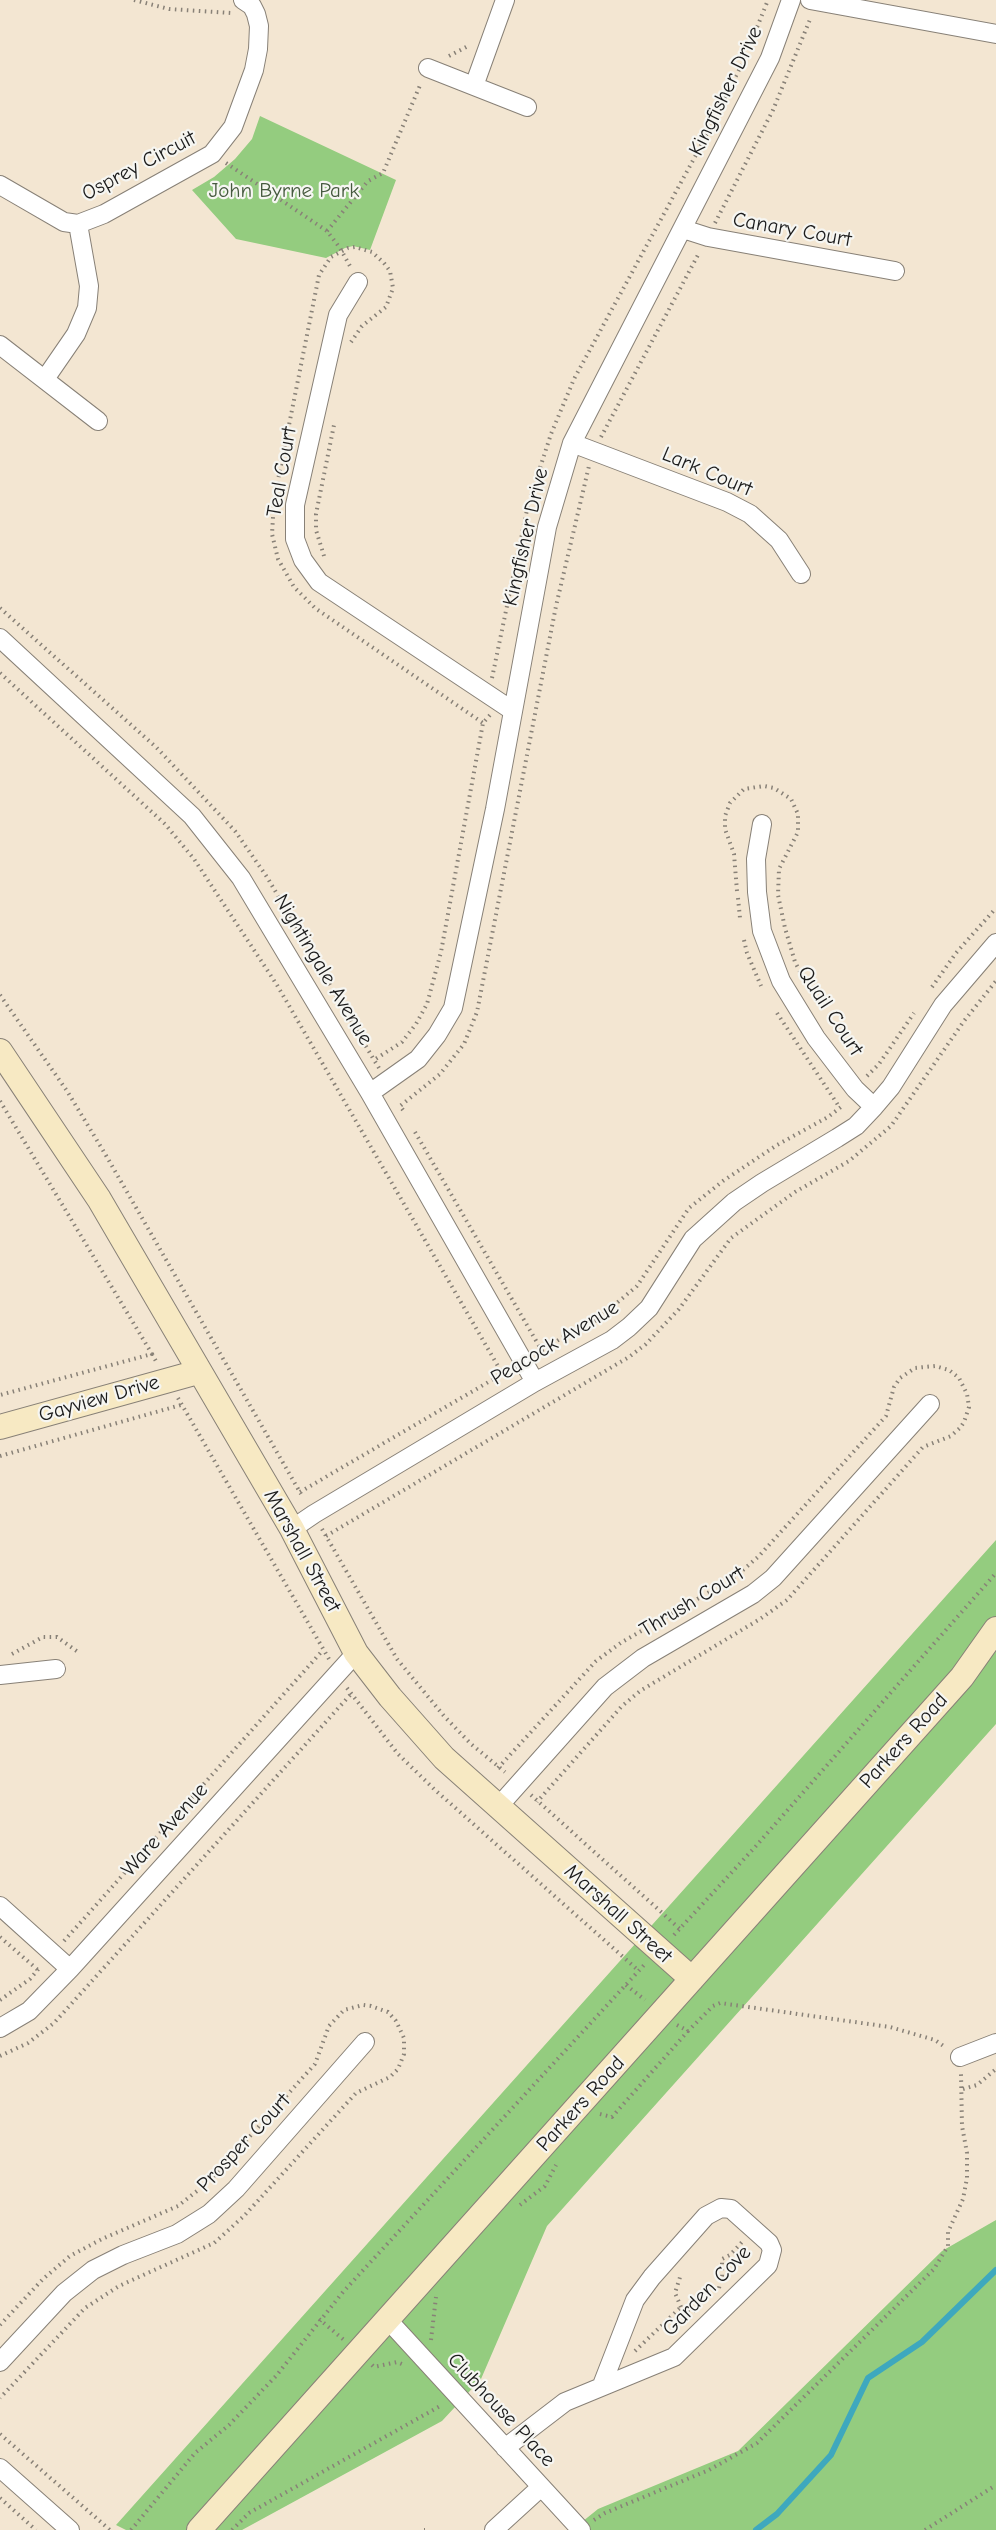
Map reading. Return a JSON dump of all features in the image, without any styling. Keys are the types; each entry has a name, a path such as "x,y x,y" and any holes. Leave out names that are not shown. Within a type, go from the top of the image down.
{"street":[{"path":"474,86 505,0"},
{"name":"Kingfisher Drive","path":"370,1093 418,1059 437,1035 453,1008 513,711 547,527 572,443 770,58 791,0"},
{"path":"814,1 996,34"},
{"name":"Osprey Circuit","path":"0,185 64,222 78,224 104,214 212,154 233,127 254,70 259,26 247,5"},
{"path":"428,68 527,107"},
{"path":"45,379 76,334 87,308 89,286 78,224"},
{"name":"Canary Court","path":"683,229 708,237 895,271"},
{"name":"Teal Court","path":"358,282 338,315 295,505 295,539 303,560 319,582 513,711"},
{"path":"0,345 98,421"},
{"name":"Lark Court","path":"572,443 727,502 750,514 779,540 801,574"},
{"name":"Nightingale Avenue","path":"0,638 159,783 216,843 241,878 370,1093 535,1382"},
{"name":"Quail Court","path":"762,824 756,859 757,892 762,931 781,981 816,1038 855,1089 874,1107"},
{"name":"Peacock Avenue","path":"292,1529 535,1382 612,1340 629,1327 649,1308 693,1239 734,1202 846,1132 874,1107 891,1087 943,1005 996,943"},
{"name":"Marshall Street","path":"0,1051 99,1199 198,1372 292,1529 357,1653 390,1697 425,1737 498,1807 692,1979"},
{"name":"Gayview Drive","path":"0,1427 198,1372"},
{"name":"Thrush Court","path":"498,1807 605,1687 624,1671 745,1600 773,1578 930,1404"},
{"name":"Parkers Road","path":"199,2530 962,1677 996,1629"},
{"name":"Parkers Road","path":"962,1677 996,1651"},
{"name":"Ware Avenue","path":"0,2028 29,2011 70,1969 357,1653"},
{"path":"2,1667 56,1669"},
{"path":"0,1906 70,1969"},
{"name":"Prosper Court","path":"0,2362 64,2293 93,2270 123,2255 177,2234 209,2214 236,2189 364,2042"},
{"path":"960,2057 996,2043"},
{"name":"Garden Cove","path":"506,2448 565,2402 674,2357 763,2272 768,2265 772,2250 768,2243 731,2210 721,2208 706,2216 635,2300 602,2385"},
{"name":"Clubhouse Place","path":"387,2320 410,2362 506,2448 541,2487 586,2526"},
{"path":"0,2468 70,2530"},
{"path":"494,2530 541,2487"}],"path":[{"path":"134,0 169,9 247,5"},
{"path":"406,1116 400,1106 440,1074 464,1044 477,1012 556,606 594,451 773,110 814,1"},
{"path":"327,231 368,182 383,173 433,59 456,54 474,40"},
{"path":"212,154 327,231 358,282"},
{"path":"351,343 362,326 386,307 393,288 390,271 384,262 372,252 355,247 341,251 327,261 319,275 274,500 272,515 274,547 294,587 315,608 483,723"},
{"path":"329,563 318,539 316,514 334,423"},
{"path":"482,670 492,676"},
{"path":"0,673 165,824 194,859 277,985 502,1373"},
{"path":"930,990 956,953 996,908"},
{"path":"0,995 67,1091 98,1142 398,1659 464,1737 498,1768 520,1782 537,1802 680,1929"},
{"path":"300,1492 502,1373 592,1323 637,1286 689,1208 777,1145 828,1117 844,1105 855,1089 879,1064 917,1008"},
{"path":"0,1101 152,1354 0,1395"},
{"path":"412,1126 542,1351"},
{"path":"0,1456 181,1405"},
{"path":"131,2530 195,2453 229,2425 276,2376 319,2319 756,1846 996,1573"},
{"path":"2,1667 43,1636 57,1637 78,1652"},
{"path":"0,2001 30,1979 323,1650"},
{"path":"0,2056 28,2043 54,2023 351,1694"},
{"path":"0,1937 38,1970"},
{"path":"626,1985 688,2031"},
{"path":"586,2526 605,2513 729,2461 757,2443 934,2270 948,2246 948,2232 963,2199 967,2178 967,2153 962,2126 963,2089 960,2057 935,2040 890,2027 720,2003 713,2006 688,2031 612,2117 602,2113 593,2120"},
{"path":"963,2089 977,2085 996,2070"},
{"path":"517,2207 544,2186 561,2159"},
{"path":"670,2256 683,2268 675,2293 681,2307"},
{"path":"319,2319 374,2367 410,2362 431,2341 436,2298 443,2289"},
{"path":"435,2397 449,2413"},
{"path":"232,2530 249,2513 442,2405"},
{"path":"0,2433 110,2530"},
{"path":"926,2530 996,2485"},
{"path":"0,2498 36,2530"}],"green space":[{"name":"John Byrne Park","path":"260,116 396,180 370,250 353,246 326,258 236,239 192,190 214,177 235,159 252,139"},
{"path":"996,1540 996,1724 547,2226 481,2379 442,2421 242,2530 126,2530 116,2525"},
{"path":"996,2220 996,2530 572,2530 598,2509 738,2451 942,2251"}],"waterway":[{"path":"756,2530 777,2514 831,2455 868,2378 922,2342 996,2270"}]}
